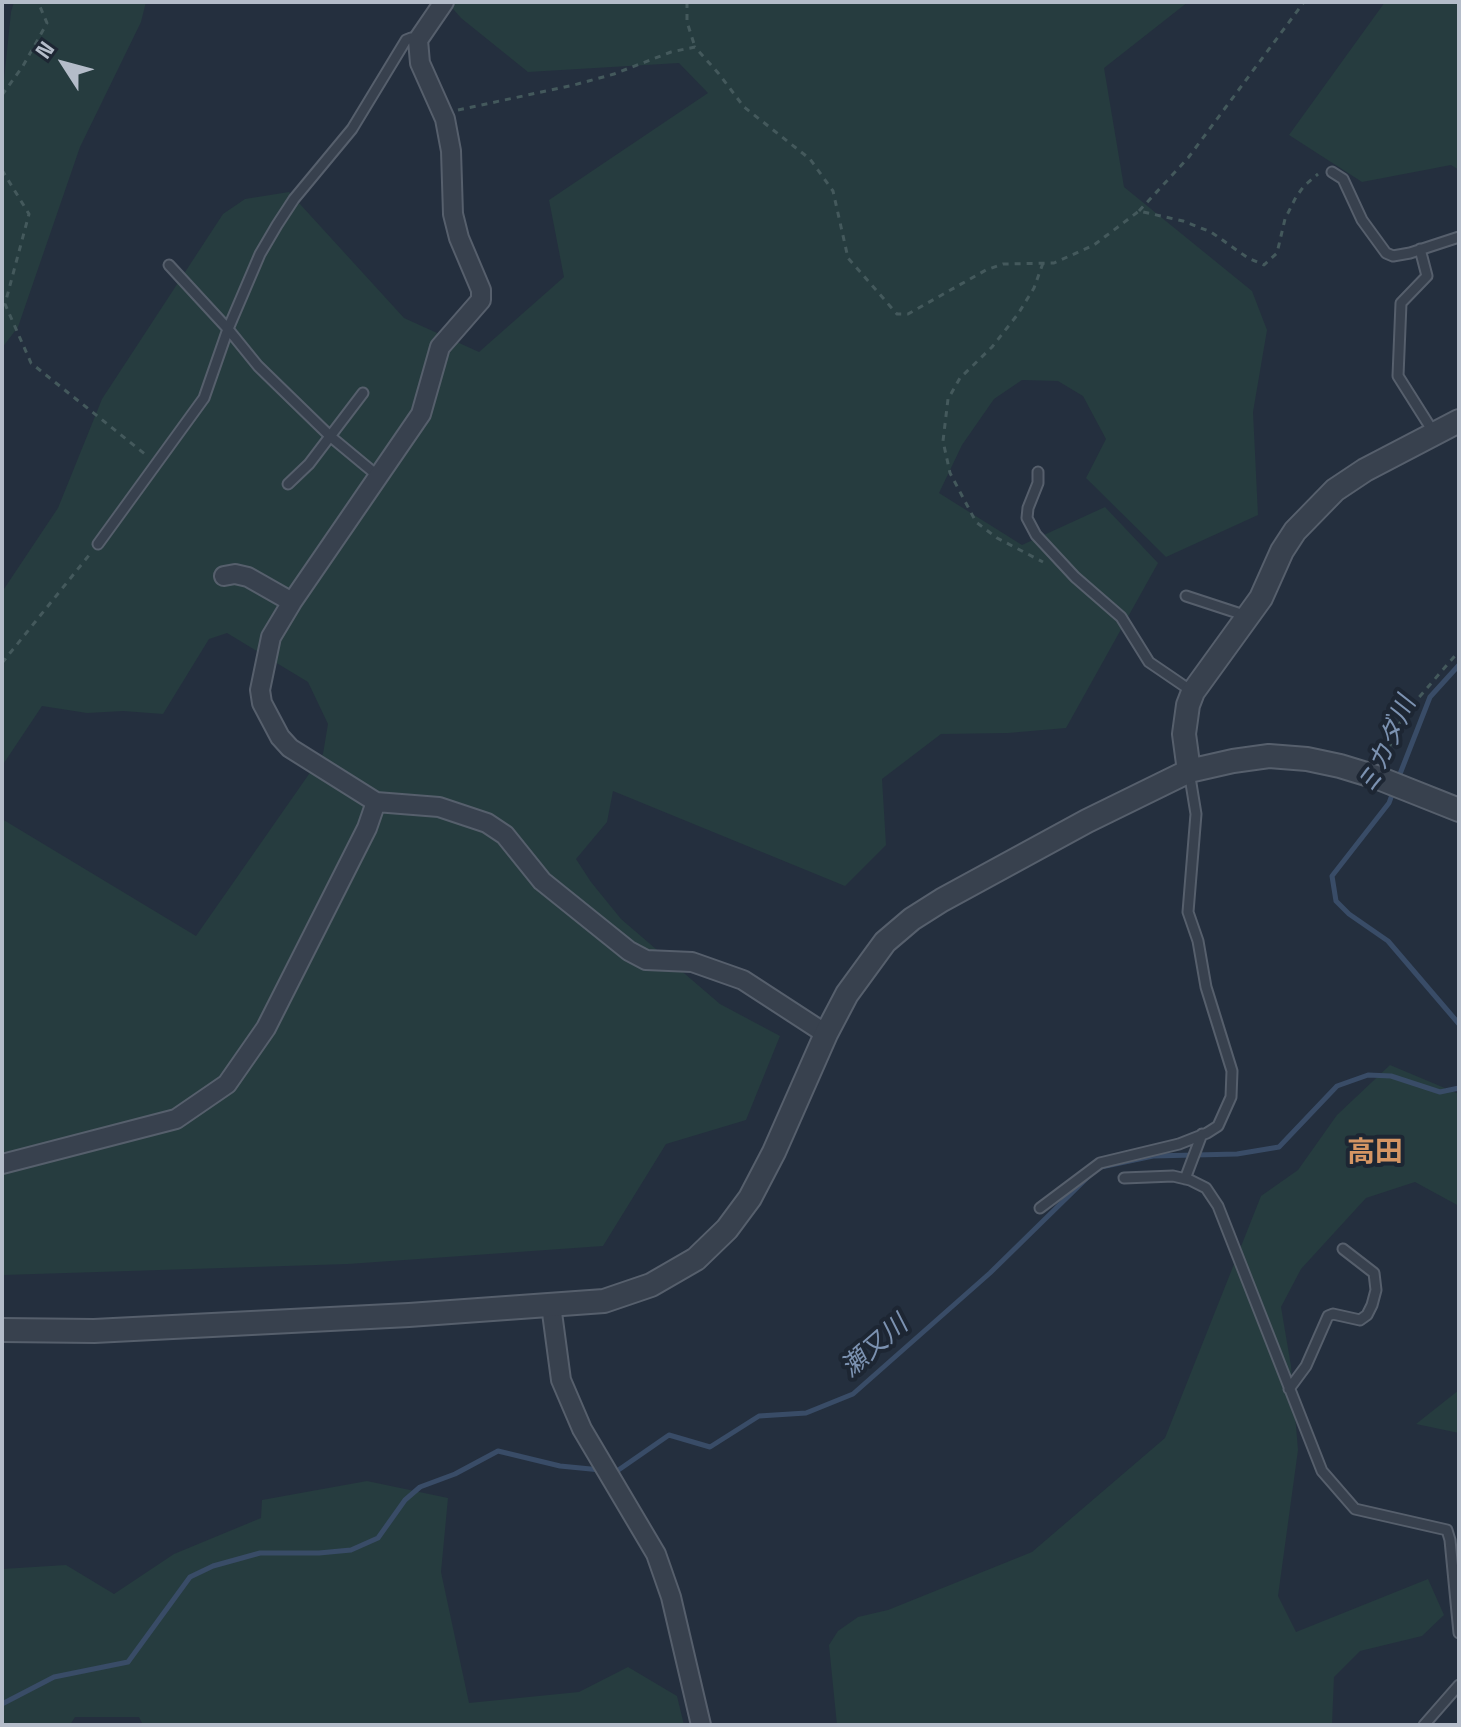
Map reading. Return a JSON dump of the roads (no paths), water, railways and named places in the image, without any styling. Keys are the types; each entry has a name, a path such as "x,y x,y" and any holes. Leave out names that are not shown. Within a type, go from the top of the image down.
{"street":[{"path":"444,2 418,40 420,63 445,119 451,151 453,214 459,238 481,290 481,300 440,347 421,414 271,637 260,690 262,703 280,737 290,748 376,802 439,807 487,823 505,835 542,881 629,951 646,960 692,962 743,980 826,1034"},
{"path":"1189,771 1184,734 1193,692 1261,598 1282,551 1304,520 1335,490 1355,476 1459,421"},
{"path":"224,576 235,574 248,577 292,602"},
{"path":"2,1330 94,1331 409,1315 604,1301 651,1285 696,1259 750,1198 847,994 872,957 912,919 1046,843 1189,771 1269,756 1307,759 1376,777 1459,810"},
{"path":"2,1164 176,1119 227,1084 266,1028 367,828 376,802"},
{"path":"551,1305 561,1380 582,1429 656,1554 671,1597 701,1725"}],"lane":[{"path":"98,544 204,398 228,329 260,254 277,225 294,199 352,129 406,40 418,40"},
{"path":"1332,172 1343,179 1362,220 1383,250 1393,256 1459,237"},
{"path":"1420,249 1427,276 1401,303 1398,376 1434,433"},
{"path":"169,265 258,366 331,437 378,476"},
{"path":"288,484 309,464 363,393"},
{"path":"1038,472 1038,483 1027,518 1036,535 1075,577 1121,617 1149,662 1193,692"},
{"path":"1186,596 1248,617"},
{"path":"1040,1208 1100,1163 1179,1144 1218,1126 1231,1097 1232,1071 1206,987 1198,941 1188,912 1196,814 1189,771"},
{"path":"1185,1179 1202,1134"},
{"path":"1124,1178 1173,1176 1206,1188 1218,1206 1322,1471 1355,1509 1447,1530 1459,1633"},
{"path":"1289,1389 1306,1366 1328,1316 1333,1314 1360,1320 1372,1305 1376,1290 1374,1273 1343,1249"},
{"path":"1424,1725 1459,1685"}],"waterway":[{"name":"ミカダ川","path":"1398,779 1430,697 1459,665"},
{"name":"ミカダ川","path":"1393,792 1389,803 1332,876 1336,901 1388,941 1459,1024"},
{"name":"瀬又川","path":"1101,1167 1153,1156 1237,1154 1279,1147 1337,1086 1368,1075 1391,1076 1440,1092 1459,1088"},
{"name":"瀬又川","path":"611,1470 617,1471 669,1435 710,1447 759,1416 806,1413 853,1394 990,1273 1090,1175"},
{"name":"瀬又川","path":"2,1704 54,1677 128,1662 190,1577 213,1566 260,1553 351,1550 378,1538 405,1500 420,1487 455,1474 498,1451 560,1466 601,1470"}],"district":[{"name":"高田","path":"1375,1153"}]}
